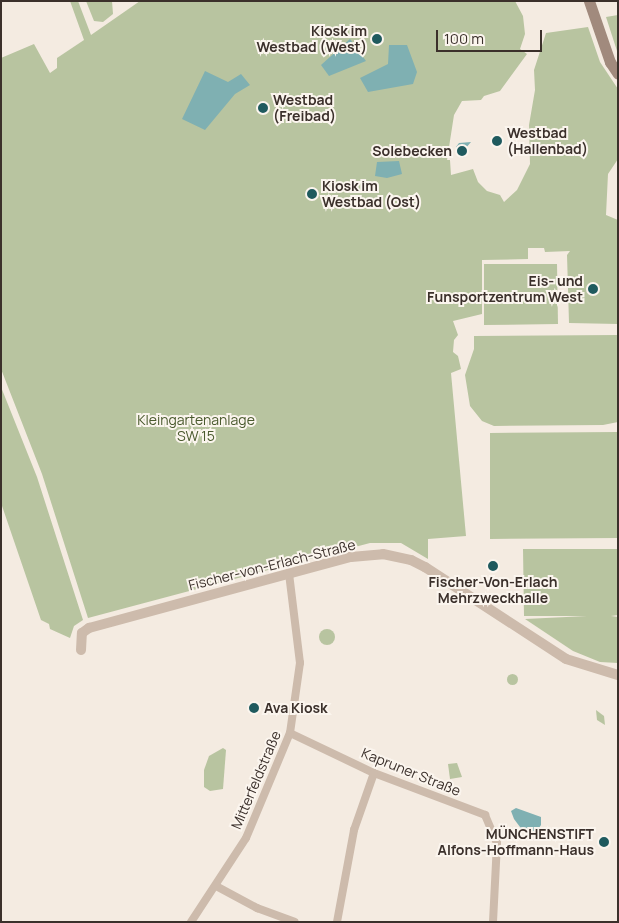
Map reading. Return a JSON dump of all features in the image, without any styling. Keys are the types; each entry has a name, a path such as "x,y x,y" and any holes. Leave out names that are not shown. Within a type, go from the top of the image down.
{"main road":[{"path":"589,1 610,62 618,74"}],"street":[{"name":"Fischer-von-Erlach-Straße","path":"81,650 80,640 84,630 289,573 369,554 396,555 411,560 566,659 618,675"},
{"name":"Mitterfeldstraße","path":"191,922 246,838 290,733 300,663 289,573"},
{"name":"Kapruner Straße","path":"290,733 374,773 485,815 494,830 498,854 493,922"},
{"path":"337,922 354,830 374,773"},
{"path":"216,886 257,908 296,922"}],"green space":[{"name":"Kleingartenanlage SW 15","path":"70,1 78,1 91,35 140,1 515,1 523,16 525,34 520,49 527,54 500,91 484,96 481,100 462,101 454,115 447,160 450,160 451,175 473,169 478,182 487,191 500,195 504,202 517,190 530,164 529,125 535,90 534,70 546,33 588,27 600,62 618,89 618,159 608,174 606,215 618,220 618,324 569,323 567,255 570,251 545,252 544,248 528,248 528,259 482,260 482,314 453,321 458,335 454,340 453,352 458,356 461,369 451,373 466,536 428,539 428,559 401,543 370,543 88,618 42,474 1,369 1,58 34,44 50,73 57,68 57,58 84,40"},
{"path":"86,1 112,1 113,14 103,22 94,21"},
{"path":"618,15 618,54 606,17"},
{"path":"484,264 557,264 558,324 484,325"},
{"path":"618,335 618,422 603,425 494,426 482,421 470,406 465,375 474,349 474,336"},
{"path":"1,387 37,477 83,620 74,626 70,638 50,629 49,624 41,620 1,503"},
{"path":"618,432 618,538 490,539 490,433"},
{"path":"523,549 618,549 618,615 611,616 618,617 618,663 600,662 573,651 525,619 587,616 524,616"},
{"path":"327,629 333,631 335,637 333,643 327,645 321,643 319,637 321,631"},
{"path":"510,674 514,674 517,679 516,683 510,684 507,681 507,677"},
{"path":"596,710 604,716 605,725 597,720"},
{"path":"223,748 226,750 223,789 210,791 204,787 204,770 209,756"},
{"path":"457,763 462,777 450,779 448,764"}],"water":[{"path":"350,39 366,61 329,76 321,65"},
{"path":"389,45 407,45 417,72 413,84 368,92 360,78 388,64"},
{"path":"205,71 228,82 241,74 250,85 235,94 205,130 182,119"},
{"name":"Solebecken","path":"471,142 465,149 465,157 461,158 456,147 459,143"},
{"path":"399,161 402,174 387,178 375,176 377,162"},
{"path":"516,808 541,817 541,825 533,837 526,835 514,819 511,811"}],"place":[{"name":"Kiosk im Westbad (West)","path":"377,39"},
{"name":"Westbad (Freibad)","path":"263,108"},
{"name":"Westbad (Hallenbad)","path":"497,141"},
{"name":"Solebecken","path":"462,151"},
{"name":"Kiosk im Westbad (Ost)","path":"312,194"},
{"name":"Eis- und Funsportzentrum West","path":"593,289"},
{"name":"Fischer-Von-Erlach Mehrzweckhalle","path":"493,566"},
{"name":"Ava Kiosk","path":"254,708"},
{"name":"MÜNCHENSTIFT Alfons-Hoffmann-Haus","path":"604,842"}]}
